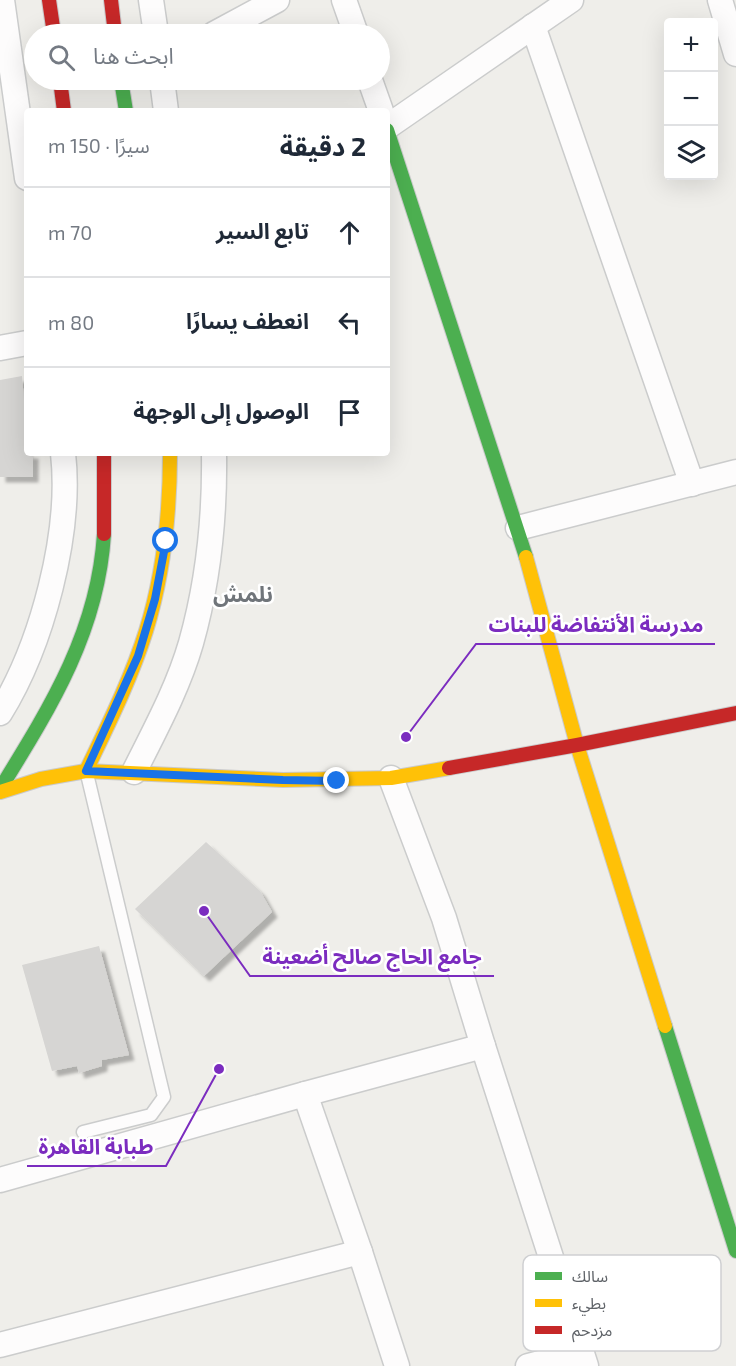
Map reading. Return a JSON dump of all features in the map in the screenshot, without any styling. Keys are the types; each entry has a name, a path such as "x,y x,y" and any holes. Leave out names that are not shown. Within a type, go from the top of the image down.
{"street":[{"path":"2,0 4,50 24,161"},
{"path":"49,0 53,24"},
{"path":"111,0 114,24"},
{"path":"151,0 155,24"},
{"path":"233,24 277,0"},
{"path":"344,0 352,24"},
{"path":"390,126 571,0"},
{"path":"720,0 736,54"},
{"path":"533,26 692,484"},
{"path":"61,90 63,108"},
{"path":"123,90 126,108"},
{"path":"163,90 166,108"},
{"path":"374,90 380,108"},
{"path":"390,137 518,528 577,745 730,1210 736,1251"},
{"path":"0,348 24,344"},
{"path":"0,712 25,663 43,615 55,565 63,513 63,456"},
{"path":"0,790 67,674 87,624 96,594 103,553 104,456"},
{"path":"86,771 138,656 155,599 166,541 171,482 170,456"},
{"path":"134,772 165,710 190,644 207,575 215,504 214,456"},
{"path":"518,528 736,472"},
{"path":"0,790 41,779 86,771 283,780 392,778 577,745 736,713"},
{"path":"392,778 444,918 550,1255"},
{"path":"0,1180 483,1046"},
{"path":"304,1094 360,1251 397,1366"},
{"path":"0,1346 360,1251"},
{"path":"528,1366 584,1359"}],"lane":[{"path":"83,1132 151,1115 164,1097 86,771"}],"building":[{"path":"22,376 24,456 33,456 33,477 0,477 0,380"},
{"path":"206,842 260,891 272,912 204,976 135,909"},
{"path":"99,946 129,1055 102,1060 102,1066 79,1073 77,1066 52,1071 22,965"}],"traffic: fast":[{"path":"123,90 126,108"},
{"path":"390,139 526,557"},
{"path":"0,789 53,699 82,636 100,570 104,534"},
{"path":"665,1026 736,1251"}],"traffic: slow":[{"path":"86,771 126,684 152,609 165,543 170,456"},
{"path":"526,557 577,745 665,1026"},
{"path":"0,792 41,779 86,771 283,780 391,778 449,768"}],"traffic: jam":[{"path":"49,0 53,24"},
{"path":"111,0 114,24"},
{"path":"61,90 64,108"},
{"path":"104,456 104,534"},
{"path":"449,768 736,713"}],"place":[{"name":"مدرسة الأنتفاضة للبنات","path":"406,737"},
{"name":"جامع الحاج صالح أضعينة","path":"204,911"},
{"name":"طبابة القاهرة","path":"219,1069"}],"district":[{"name":"نلمش","path":"243,594"}],"route":[{"path":"166,541 155,599 138,656 86,771 337,781"}]}
